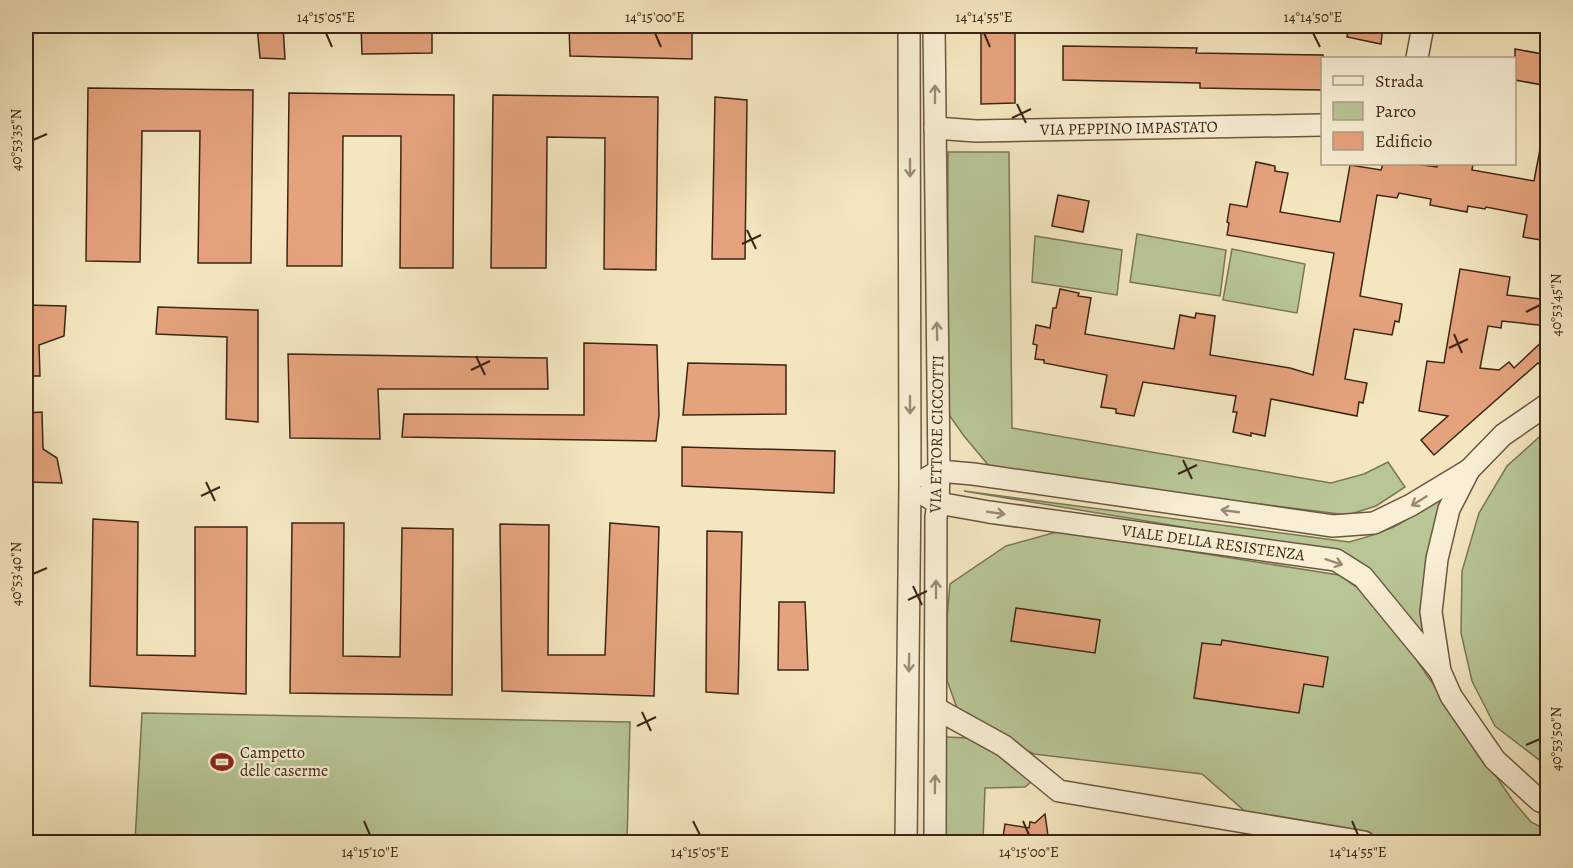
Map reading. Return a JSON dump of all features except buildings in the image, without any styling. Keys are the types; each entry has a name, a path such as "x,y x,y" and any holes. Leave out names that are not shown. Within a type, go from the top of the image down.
{"street":[{"name":"VIA ETTORE CICCOTTI","path":"906,843 910,486 909,26"},
{"name":"VIA ETTORE CICCOTTI","path":"934,26 939,471 936,526 935,843"},
{"path":"1417,57 1423,26"},
{"name":"VIA PEPPINO IMPASTATO","path":"935,128 976,131 1321,125"},
{"name":"VIALE DELLA RESISTENZA","path":"939,471 1333,526 1374,523 1411,506 1468,470 1503,435 1548,404"},
{"name":"VIALE DELLA RESISTENZA","path":"1468,470 1449,509 1437,559 1431,612 1440,671 1451,696 1495,760 1540,801 1548,804"},
{"path":"910,486 939,471"},
{"path":"910,486 938,503"},
{"name":"VIALE DELLA RESISTENZA","path":"938,503 1336,560 1363,577 1440,671"},
{"path":"937,709 1004,746 1059,791 1364,843"}],"green space":[{"path":"948,152 1009,152 1012,428 1331,483 1364,474 1388,462 1405,487 1376,506 1348,515 1008,473 990,467 947,412"},
{"path":"1137,234 1226,250 1220,296 1130,282"},
{"path":"1035,236 1122,250 1117,295 1032,282"},
{"path":"1232,249 1305,264 1297,313 1223,300"},
{"path":"1547,430 1547,766 1495,726 1472,681 1461,633 1462,571 1479,513 1507,466"},
{"path":"964,491 1349,542 1396,526 1436,497 1444,497 1431,538 1420,610 1424,641 1341,553"},
{"path":"1060,531 1339,575 1371,597 1513,801 1531,822 1547,830 1547,842 1364,842 1262,826 1202,774 1034,754 998,736 958,711 947,680 947,619 950,584 1006,546"},
{"path":"142,713 630,722 627,842 135,842"},
{"path":"946,737 968,738 1001,747 1032,781 1025,787 985,788 983,842 945,842"}],"place":[{"name":"Campetto delle caserme","path":"222,762"}]}
